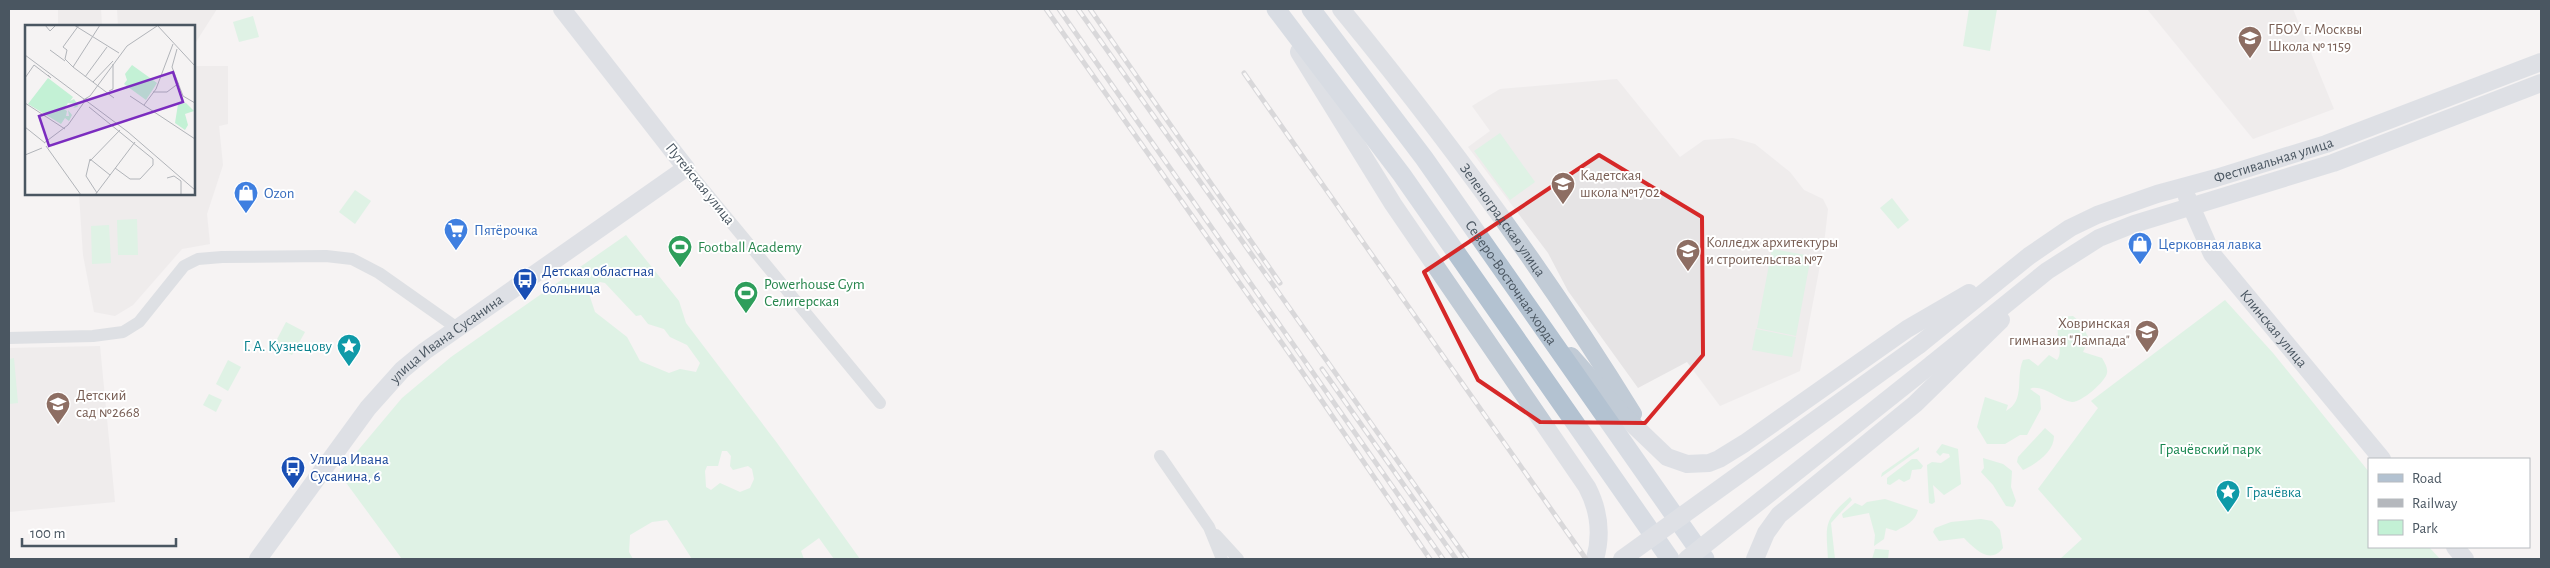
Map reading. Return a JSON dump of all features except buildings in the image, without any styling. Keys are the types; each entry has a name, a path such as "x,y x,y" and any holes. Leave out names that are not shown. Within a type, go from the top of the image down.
{"main road":[{"name":"Путейская улица","path":"562,9 686,168"},
{"name":"Северо-Восточная хорда","path":"1275,9 1402,175 1670,559"},
{"path":"1275,9 1393,204 1587,487 1597,513 1599,538 1595,559"},
{"name":"Северо-Восточная хорда","path":"1311,9 1424,158 1705,559"},
{"name":"Зеленоградская улица","path":"1341,9 1399,80 1536,268 1599,359 1650,442"},
{"name":"Фестивальная улица","path":"2013,268 2070,228 2097,215 2326,144 2541,62"},
{"name":"Фестивальная улица","path":"2066,257 2099,238 2151,219 2192,208 2333,163 2541,83"},
{"name":"улица Ивана Сусанина","path":"258,559 353,427 384,390 412,361 686,168"},
{"name":"Клинская улица","path":"2183,187 2212,254 2381,458"},
{"path":"1687,559 2066,257"},
{"path":"1755,559 1766,533 1788,507 1910,408 2066,257"},
{"path":"1500,269 1561,345 1650,442 1667,457 1677,461 1697,464 1719,459 1745,443 1906,329 2013,268"},
{"path":"1622,559 1918,345 2013,268"},
{"path":"2456,548 2465,559"}],"street":[{"name":"Путейская улица","path":"686,168 880,403"},
{"path":"9,338 93,336 123,332 139,322 184,266 198,259 222,257 326,256 352,259 369,266 458,328"},
{"path":"1160,456 1209,528 1238,559"},
{"path":"1209,528 1222,559"}],"highlighted area":[{"path":"1599,155 1702,217 1703,355 1645,423 1540,422 1478,380 1424,272"}],"shaded area":[{"path":"58,9 101,9 102,25 58,25"},
{"path":"117,9 217,9 195,43 195,25 118,25"},
{"name":"ГБОУ г. Москвы Школа № 1159","path":"2147,9 2293,9 2334,109 2253,139"},
{"path":"195,66 228,66 228,124 219,126 223,165 207,214 210,244 182,249 133,305 115,316 94,312 83,255 79,195 195,195"},
{"name":"Колледж архитектуры и строительства №7","path":"1617,79 1680,157 1704,140 1733,138 1755,144 1790,172 1804,190 1823,199 1828,209 1824,244 1800,371 1720,406 1687,362 1638,388 1568,291 1548,253 1468,147 1490,131 1472,106 1500,89"},
{"name":"Детский сад №2668","path":"100,346 115,502 9,512 9,348"}],"green space":[{"path":"1969,9 1997,9 1990,51 1963,46"},
{"path":"253,16 259,37 239,42 233,22"},
{"path":"1500,133 1535,182 1510,200 1474,151"},
{"path":"355,190 371,201 355,224 339,212"},
{"path":"1892,198 1909,220 1898,229 1880,208"},
{"path":"137,219 138,255 118,255 117,220"},
{"path":"109,225 111,263 92,264 91,226"},
{"path":"626,235 679,301 686,323 777,443 860,559 834,559 819,538 801,551 804,559 692,559 667,520 652,522 630,535 629,552 633,559 402,559 339,473 402,398 451,357","holes":["600,282 605,283 636,316 641,315 648,324 664,329 670,337 687,345 700,363 696,372 680,369 669,373 640,361 627,337 595,312 589,294 591,288","722,451 727,451 731,456 730,466 733,470 748,466 752,469 754,479 750,488 740,492 720,483 711,490 706,487 705,471 707,466 718,466"]},
{"path":"1772,249 1811,256 1796,336 1757,328"},
{"name":"Грачёвский парк","path":"2225,300 2273,353 2368,471 2368,548 2430,548 2440,559 2060,559 2082,539 2038,489 2098,408 2091,401"},
{"path":"2073,316 2081,323 2089,339 2083,352 2102,358 2107,369 2106,377 2092,391 2081,399 2072,402 2042,389 2030,389 2040,396 2041,409 2027,435 2020,435 2005,444 1987,444 1977,427 1985,397 2008,405 2006,411 2012,406 2018,395 2023,360 2029,359 2038,366 2049,355 2057,360 2060,351 2058,329 2061,317"},
{"path":"286,322 305,332 292,355 274,345"},
{"path":"1756,329 1796,337 1792,357 1752,350"},
{"path":"14,358 18,403 9,404 9,359"},
{"path":"228,360 241,367 228,391 216,384"},
{"path":"209,394 222,400 216,412 203,405"},
{"path":"2045,428 2054,436 2051,447 2039,461 2023,470 2017,462 2018,457"},
{"path":"1942,444 1958,449 1961,484 1944,495 1933,485 1935,502 1932,504 1929,503 1927,465 1932,462 1941,463 1950,457 1949,454 1943,453 1940,456 1936,452"},
{"path":"1919,447 1919,450 1881,477 1882,473"},
{"path":"1983,458 2003,464 2012,471 2011,487 2016,501 2013,507 2006,506 1993,485 1981,472 1984,468"},
{"path":"1912,459 1917,459 1923,466 1921,469 1912,470 1910,479 1904,482 1899,479 1890,485 1887,484 1887,478"},
{"path":"1850,497 1852,500 1831,523 1835,559 1828,559 1828,524 1835,512"},
{"path":"1885,499 1918,510 1917,514 1907,525 1896,531 1886,528 1884,539 1874,546 1875,535 1869,513 1843,518 1842,514 1855,503 1862,506 1867,502"},
{"path":"1981,519 1992,521 2000,530 2003,548 1998,553 1993,555 1983,554 1964,538 1939,541 1933,532 1935,528 1951,522"},
{"path":"1875,549 1889,550 1888,559 1872,559"}],"railway":[{"path":"1046,9 1296,363 1430,559"},
{"path":"1059,9 1443,559"},
{"path":"1078,9 1467,559"},
{"path":"1090,9 1280,283"},
{"path":"1244,73 1586,559"},
{"path":"1322,369 1456,559"}],"place":[{"name":"ГБОУ г. Москвы Школа № 1159","path":"2250,59"},
{"name":"Кадетская школа №1702","path":"1563,205"},
{"name":"Ozon","path":"246,214"},
{"name":"Пятёрочка","path":"456,251"},
{"name":"Церковная лавка","path":"2140,265"},
{"name":"Football Academy","path":"680,268"},
{"name":"Колледж архитектуры и строительства №7","path":"1688,272"},
{"name":"Детская областная больница","path":"525,301"},
{"name":"Powerhouse Gym Селигерская","path":"746,314"},
{"name":"Ховринская гимназия \"Лампада\"","path":"2147,353"},
{"name":"Г. А. Кузнецову","path":"349,367"},
{"name":"Детский сад №2668","path":"58,425"},
{"name":"Улица Ивана Сусанина, 6","path":"293,489"},
{"name":"Грачёвка","path":"2228,513"}]}
